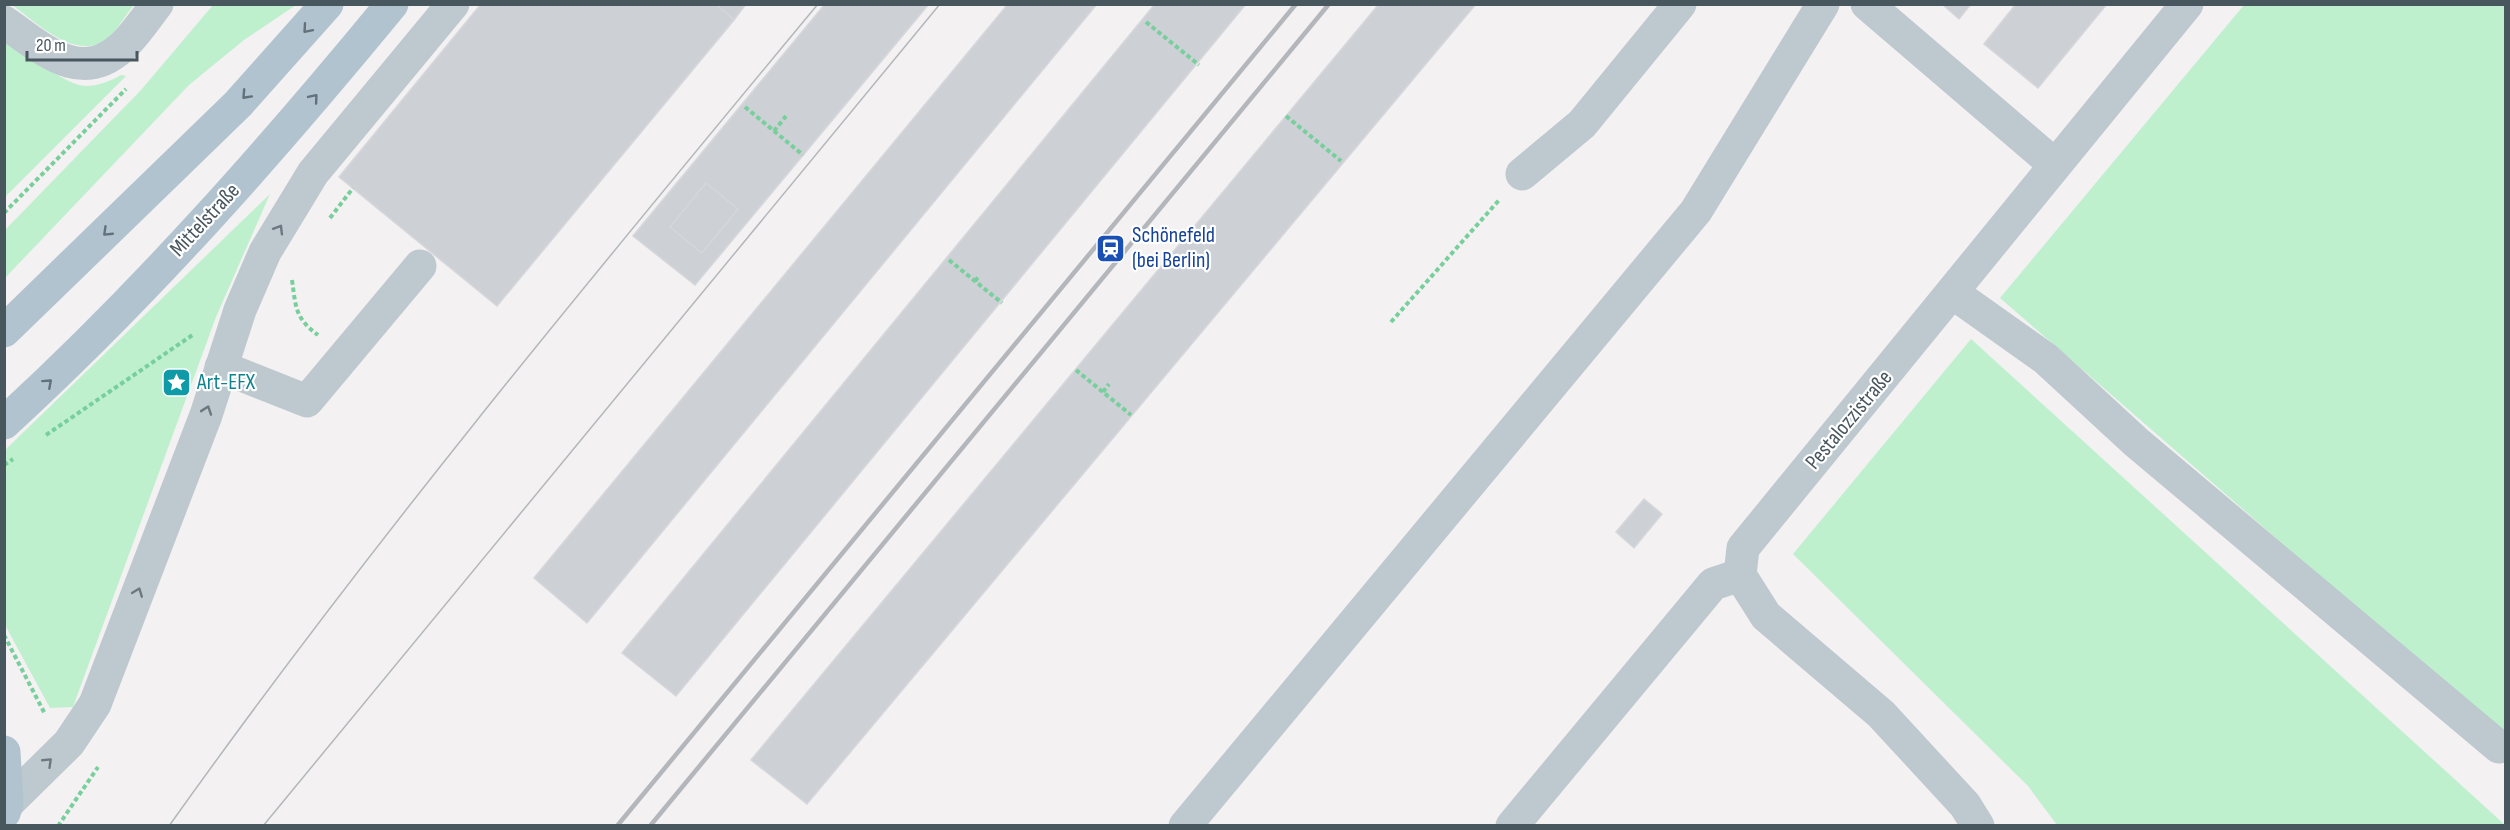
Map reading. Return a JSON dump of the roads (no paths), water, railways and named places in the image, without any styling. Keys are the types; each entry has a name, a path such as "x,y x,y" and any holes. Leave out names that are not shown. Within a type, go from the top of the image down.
{"main road":[{"path":"4,331 238,104 327,4"},
{"name":"Mittelstraße","path":"4,423 57,375 144,285 302,112 392,4"},
{"path":"4,752 6,809"}],"street":[{"path":"4,22 69,63 87,65 105,60 122,47 157,4"},
{"path":"6,809 69,743 95,704 206,415 240,310 265,252 313,173 453,4"},
{"path":"1522,174 1582,124 1680,4"},
{"path":"1185,825 1696,211 1823,4"},
{"path":"1867,4 2055,165"},
{"name":"Pestalozzistraße","path":"1740,575 1743,548 2187,4"},
{"path":"221,367 307,401 420,266"},
{"path":"1953,293 2046,359 2136,442 2499,747"},
{"path":"1512,825 1713,584 1740,575 1766,616 1881,714 1951,789 1978,825"}],"tram line":[{"path":"169,826 246,720 404,512 568,307 818,4"},
{"path":"263,826 940,4"}],"railway":[{"path":"617,826 1296,4"},
{"path":"650,826 1329,4"}],"place":[{"name":"Schönefeld (bei Berlin)","path":"1111,248"},
{"name":"Art-EFX","path":"176,382"}]}
